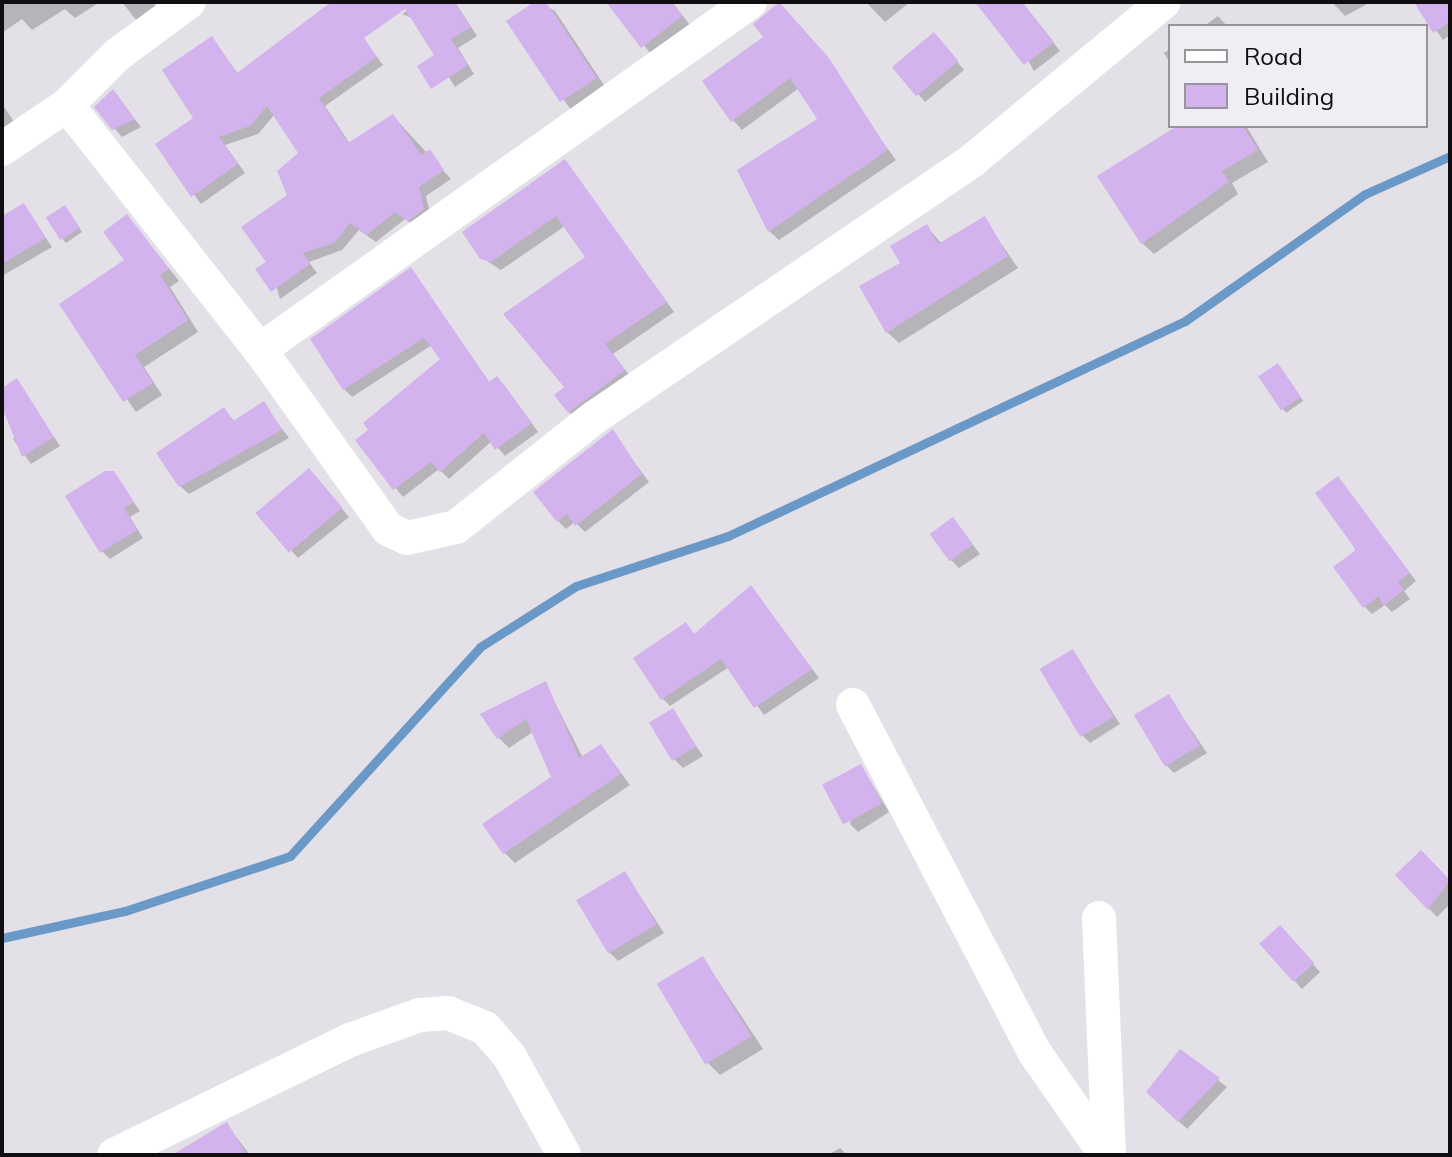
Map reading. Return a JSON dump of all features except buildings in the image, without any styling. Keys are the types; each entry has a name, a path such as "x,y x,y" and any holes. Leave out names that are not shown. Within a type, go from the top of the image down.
{"street":[{"path":"2,149 67,105 117,55 189,2"},
{"path":"260,350 750,2"},
{"path":"67,105 260,350 388,529 407,538 456,527 595,417 974,159 1164,2"},
{"path":"853,705 1035,1053 1108,1155"},
{"path":"1099,918 1108,1155"},
{"path":"114,1155 350,1040 420,1015 448,1013 485,1028 510,1057 564,1155"}],"waterway":[{"path":"2,938 125,911 290,856 480,647 576,586 728,536 1185,321 1365,194 1450,156"}]}
